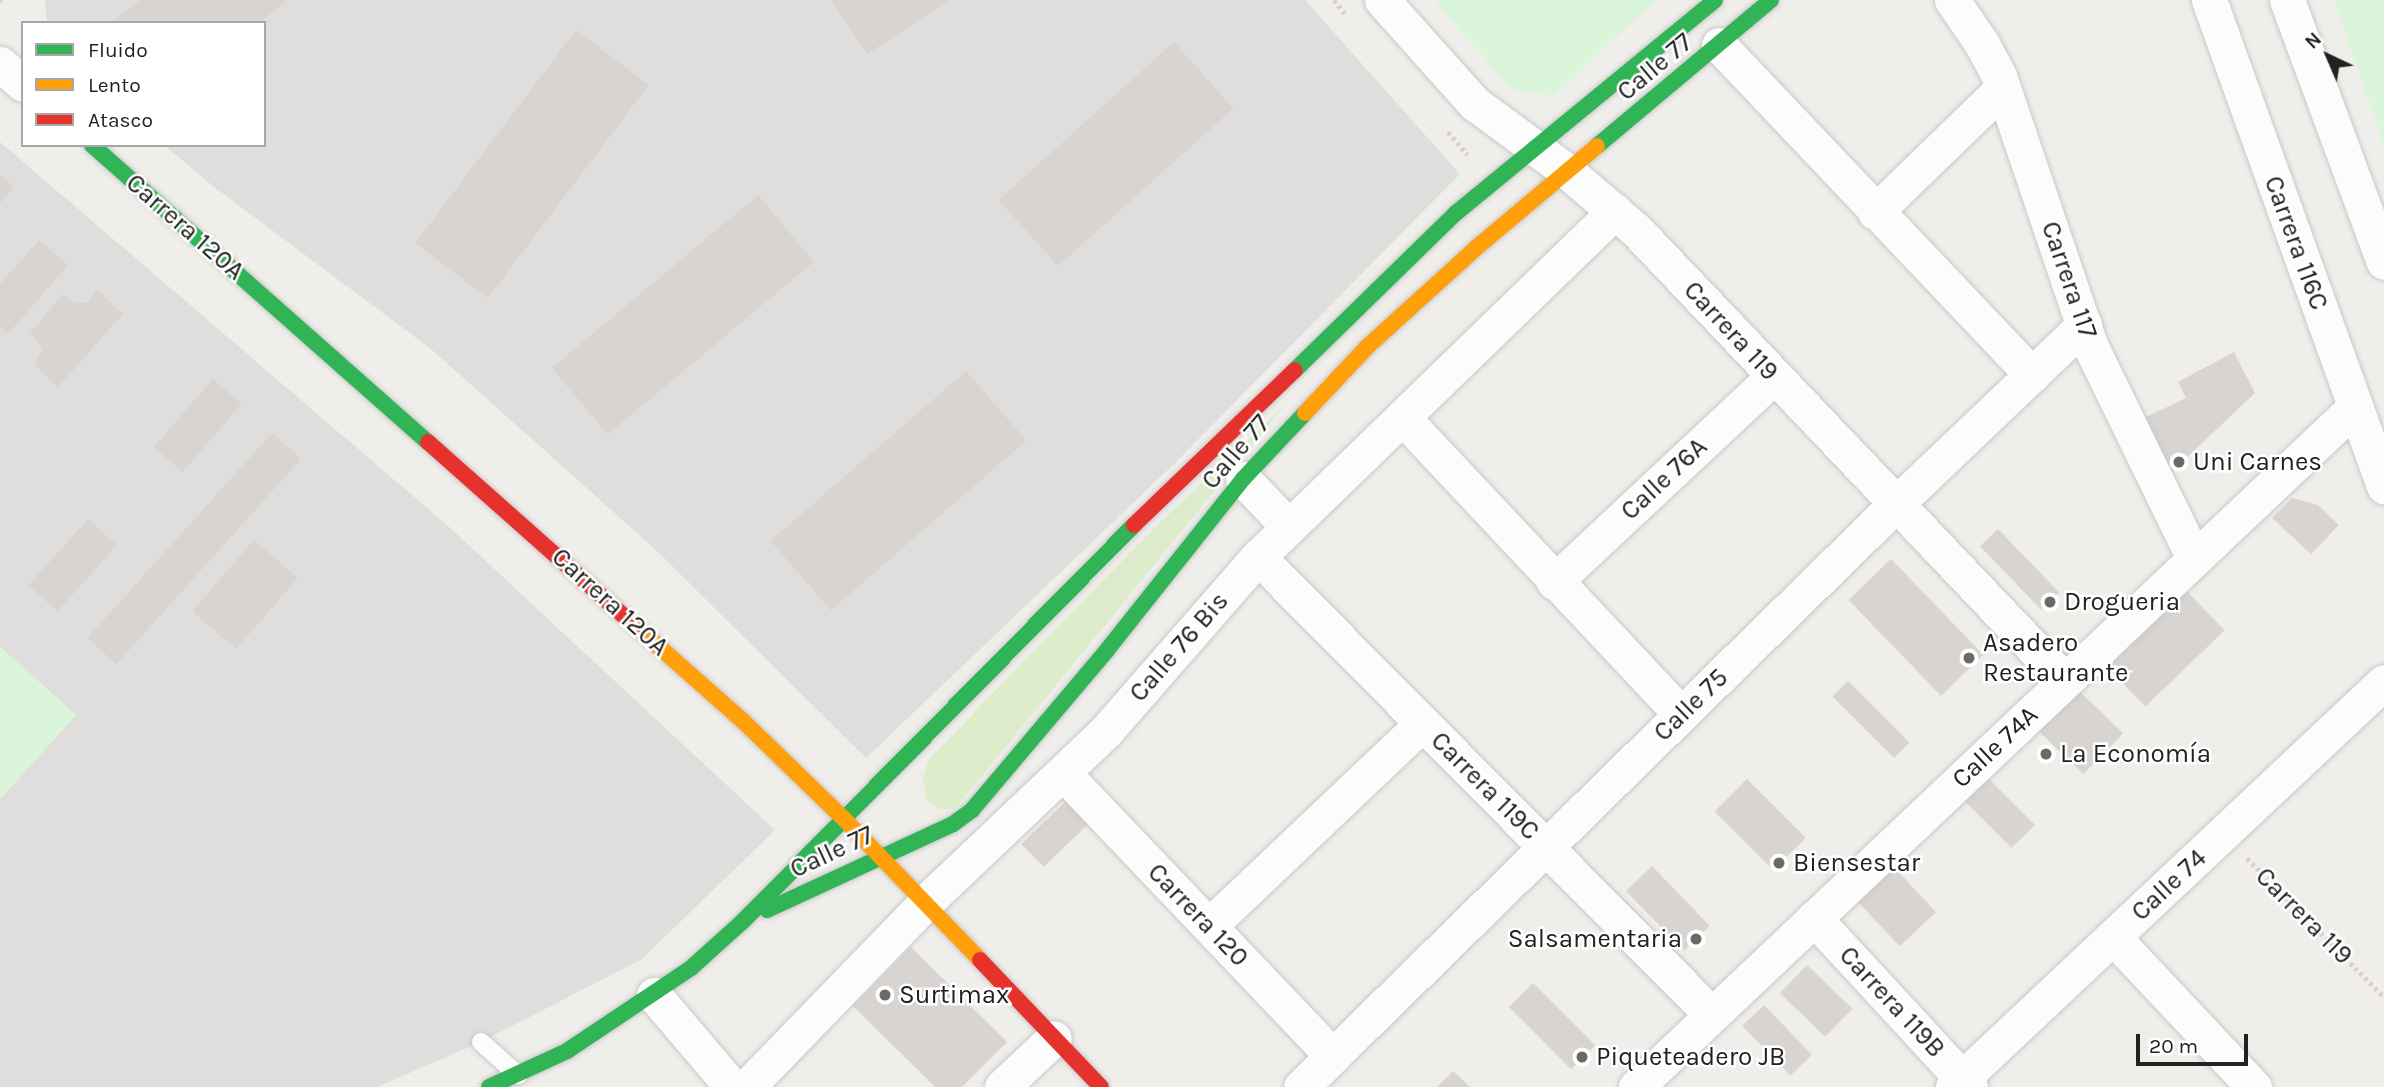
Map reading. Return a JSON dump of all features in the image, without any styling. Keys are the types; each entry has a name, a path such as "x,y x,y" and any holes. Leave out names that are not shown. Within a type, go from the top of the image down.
{"street":[{"name":"Carrera 119","path":"1382,0 1474,103 1569,172 1636,230 2064,681"},
{"name":"Calle 77","path":"489,1087 518,1076 567,1051 691,968 743,921 1135,524 1456,213 1715,0"},
{"name":"Calle 77","path":"743,921 953,824 972,810 1072,694 1243,479 1375,340 1476,248 1771,0"},
{"name":"Carrera 117","path":"1952,0 1982,44 2003,88 2084,325 2194,558"},
{"name":"Carrera 116C","path":"2209,0 2384,486"},
{"path":"2287,0 2384,262"},
{"path":"1719,45 2032,374"},
{"path":"0,64 21,82"},
{"path":"1875,212 2003,88"},
{"name":"Carrera 120A","path":"94,147 743,721 844,819 1101,1087"},
{"name":"Calle 76 Bis","path":"747,1087 925,903 1106,730 1258,557 1615,211"},
{"name":"Calle 75","path":"1301,1087 1896,504 2084,325"},
{"name":"Calle 76A","path":"1554,582 1774,376"},
{"name":"Calle 74A","path":"1636,1087 2355,407"},
{"path":"1403,418 1554,582 1681,714"},
{"path":"1243,479 1289,527"},
{"name":"Carrera 119C","path":"1258,557 1712,1015"},
{"name":"Calle 74","path":"1962,1084 2113,937 2384,682"},
{"path":"1072,694 1106,730"},
{"path":"1209,926 1422,724"},
{"name":"Carrera 120","path":"1063,774 1333,1056"},
{"name":"Carrera 119B","path":"1814,918 1962,1084"},
{"path":"2113,937 2254,1087"},
{"path":"654,995 732,1087"},
{"path":"1002,1087 1054,1038"}],"lane":[{"path":"481,1042 518,1076"}],"path":[{"name":"Carrera 119","path":"2223,834 2384,997"}],"shaded area":[{"path":"45,0 1305,0 1460,174 1175,463 866,758 656,550 431,349 214,187 166,147 266,147 266,21 47,21"},
{"path":"0,142 447,525 775,830 642,959 481,1042 377,1087 0,1087 0,799 76,715 0,647"}],"green space":[{"path":"1434,0 1656,0 1554,96 1511,89"},
{"path":"2334,0 2384,0 2384,147"},
{"path":"1284,406 955,809 938,809 926,798 923,777 929,759 1158,524"},
{"path":"0,647 76,715 0,799"}],"building":[{"path":"140,0 287,0 261,21 114,21"},
{"path":"831,0 950,0 867,54"},
{"path":"576,30 649,85 488,298 415,243"},
{"path":"1174,42 1234,108 1058,266 999,200"},
{"path":"0,174 14,187 0,203"},
{"path":"758,195 814,262 608,435 552,368"},
{"path":"39,240 68,265 8,334 0,327 0,284"},
{"path":"97,290 123,314 58,387 34,364 43,349 30,333 63,294 75,303 87,303"},
{"path":"2234,352 2255,393 2166,477 2140,420 2186,398 2178,382"},
{"path":"966,371 1026,440 831,610 771,541"},
{"path":"213,379 242,404 183,472 154,447"},
{"path":"272,433 301,459 116,664 87,638"},
{"path":"2292,498 2318,505 2339,525 2311,554 2272,518"},
{"path":"88,519 117,545 57,611 28,585"},
{"path":"1998,529 2059,592 2041,610 1980,546"},
{"path":"254,540 298,578 236,649 192,611"},
{"path":"1891,559 1983,655 1941,696 1849,600"},
{"path":"2178,582 2225,630 2145,707 2099,658"},
{"path":"1848,681 1910,743 1894,758 1832,697"},
{"path":"2072,684 2123,733 2083,774 2032,725"},
{"path":"1986,776 2035,825 2011,848 1963,799"},
{"path":"1747,779 1806,838 1773,870 1714,812"},
{"path":"1066,801 1088,824 1044,867 1021,844"},
{"path":"1891,864 1936,912 1899,946 1854,898"},
{"path":"1652,866 1710,926 1684,951 1626,891"},
{"path":"911,947 1007,1042 962,1087 935,1087 853,1006"},
{"path":"1807,965 1852,1009 1825,1037 1780,993"},
{"path":"1533,983 1595,1045 1571,1069 1509,1007"},
{"path":"1764,1005 1812,1055 1790,1075 1742,1026"},
{"path":"1453,1071 1470,1087 1437,1087"}],"traffic: fast":[{"path":"1295,370 1456,213 1715,0"},
{"path":"1597,146 1771,0"},
{"path":"94,147 428,442"},
{"path":"767,910 953,824 972,810 1107,650 1243,479 1305,413"},
{"path":"489,1087 567,1051 691,968 743,921 1134,525"}],"traffic: slow":[{"path":"1305,413 1367,347 1476,248 1597,146"},
{"path":"640,630 743,721 844,819 980,960"}],"traffic: jam":[{"path":"1134,525 1295,370"},
{"path":"428,442 640,630"},
{"path":"980,960 1101,1087"}],"place":[{"name":"Uni Carnes","path":"2179,462"},
{"name":"Drogueria","path":"2050,602"},
{"name":"Asadero Restaurante","path":"1969,658"},
{"name":"La Economía","path":"2046,754"},
{"name":"Biensestar","path":"1779,863"},
{"name":"Salsamentaria","path":"1696,939"},
{"name":"Surtimax","path":"885,995"},
{"name":"Piqueteadero JB","path":"1582,1057"}]}
